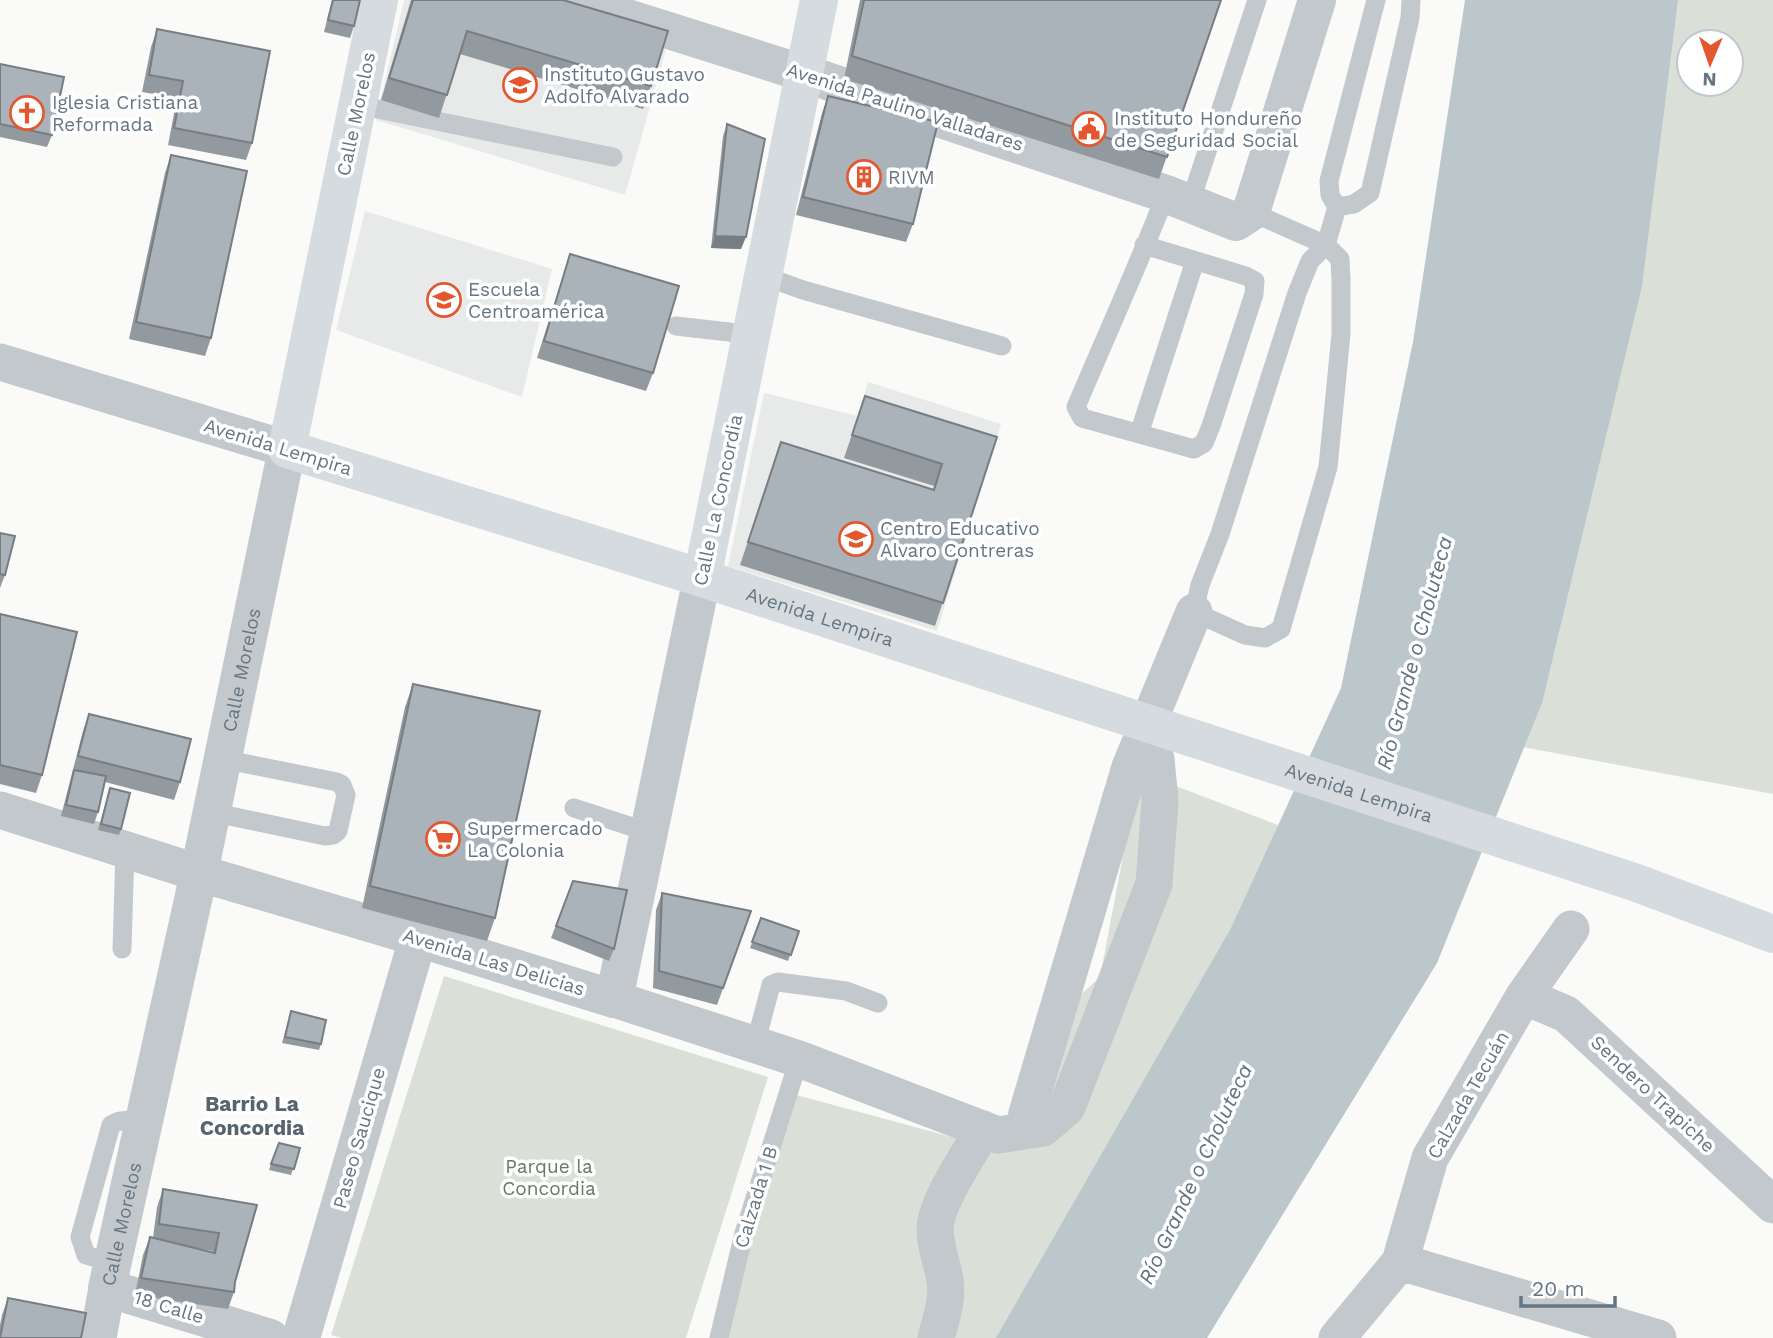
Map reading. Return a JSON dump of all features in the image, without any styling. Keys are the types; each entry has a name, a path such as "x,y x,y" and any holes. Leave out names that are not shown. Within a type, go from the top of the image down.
{"main road":[{"name":"Calle Morelos","path":"287,449 379,0"},
{"name":"Calle La Concordia","path":"702,578 819,0"},
{"name":"Avenida Lempira","path":"287,449 702,578 1634,882 1773,934"}],"street":[{"name":"Avenida Paulino Valladares","path":"572,0 806,74 1178,199 1244,217"},
{"path":"1244,217 1317,0"},
{"name":"Avenida Lempira","path":"0,362 287,449"},
{"name":"Calle Morelos","path":"98,1338 287,449"},
{"name":"Calle La Concordia","path":"614,999 702,578"},
{"path":"1146,728 1156,759 1160,791 1154,884 1067,1107 1044,1128 1024,1131 1027,1113 1130,767 1146,728 1194,612"},
{"name":"Avenida Las Delicias","path":"0,810 614,999 799,1059 998,1135 1024,1131"},
{"name":"Calzada Tecuán","path":"1337,1338 1400,1262 1430,1158 1524,996 1571,929"},
{"name":"Paseo Saucique","path":"301,1338 418,938"},
{"name":"Sendero Trapiche","path":"1524,996 1566,1014 1773,1205"},
{"path":"936,1338 945,1305 945,1283 935,1233 936,1222 944,1200 983,1129"},
{"path":"1400,1262 1658,1338"},
{"name":"18 Calle","path":"110,1275 270,1338"}],"lane":[{"path":"1144,245 1255,281 1254,294 1211,426 1203,443 1194,449 1082,418 1076,407 1144,245 1178,199 1257,0"},
{"path":"1244,217 1326,245 1340,259 1341,334 1328,467 1281,629 1265,638 1245,635 1194,612 1200,585 1220,534 1297,293 1310,261 1326,245 1337,207 1330,195 1329,181 1376,0"},
{"path":"1337,207 1354,204 1370,193 1410,19 1411,0"},
{"path":"358,105 612,157"},
{"path":"1139,434 1195,261"},
{"path":"764,275 803,290 1002,346"},
{"path":"676,326 751,337"},
{"path":"211,812 325,836 333,835 338,831 346,795 342,785 337,782 222,759"},
{"path":"574,808 648,832"},
{"path":"122,949 125,850"},
{"path":"755,1045 771,985 778,982 846,991 878,1003"},
{"name":"Calzada 1 B","path":"719,1338 744,1233 799,1059"}],"shaded area":[{"name":"Instituto Gustavo Adolfo Alvarado","path":"404,0 511,0 666,50 625,195 376,120"},
{"name":"Escuela Centroamérica","path":"365,211 552,269 522,397 336,330"},
{"name":"Centro Educativo Alvaro Contreras","path":"868,382 1001,424 937,631 728,566 764,393 858,416"}],"green space":[{"path":"1578,0 1773,0 1773,794 1464,736"},
{"path":"1139,772 1330,845 1048,1338 724,1338 789,1093 974,1143 1020,1108 1053,1020 1100,977"},
{"name":"Parque la Concordia","path":"444,976 768,1077 686,1338 342,1338 331,1335"}],"water":[{"name":"Río Grande o Choluteca","path":"1465,0 1678,0 1642,286 1542,703 1437,963 1207,1338 996,1338 1231,928 1341,688 1413,342"}],"building":[{"path":"333,0 360,0 354,26 328,20"},
{"path":"413,0 563,0 668,31 651,86 467,31 447,95 389,78"},
{"name":"Instituto Hondureño de Seguridad Social","path":"864,0 1221,0 1167,157 852,56"},
{"path":"157,29 270,51 252,143 174,128 183,81 149,75"},
{"name":"Iglesia Cristiana Reformada","path":"0,64 64,77 52,135 0,124"},
{"name":"RIVM","path":"828,96 938,122 913,224 803,197"},
{"path":"727,124 765,139 746,237 715,236"},
{"path":"171,155 247,171 211,338 136,322"},
{"path":"570,254 679,286 653,373 544,341"},
{"name":"Centro Educativo Alvaro Contreras","path":"865,396 997,437 943,603 748,542 781,442 934,490 942,464 852,435"},
{"path":"0,533 15,536 5,575 0,574"},
{"path":"0,614 77,632 42,775 0,765"},
{"name":"Supermercado La Colonia","path":"413,684 540,711 495,918 370,886"},
{"path":"89,714 191,739 180,782 78,756"},
{"path":"74,770 106,776 98,812 66,805"},
{"path":"110,788 130,793 121,829 101,824"},
{"path":"573,881 627,890 614,949 556,926"},
{"path":"662,893 751,911 723,988 659,971"},
{"path":"761,918 799,931 791,955 752,942"},
{"path":"291,1011 326,1020 321,1044 285,1037"},
{"path":"279,1143 300,1148 294,1169 271,1164"},
{"path":"163,1189 257,1205 234,1292 141,1278 150,1237 215,1253 219,1233 159,1224"},
{"path":"8,1298 86,1313 81,1338 0,1338"}],"place":[{"name":"Instituto Gustavo Adolfo Alvarado","path":"520,85"},
{"name":"Iglesia Cristiana Reformada","path":"27,113"},
{"name":"Instituto Hondureño de Seguridad Social","path":"1089,129"},
{"name":"RIVM","path":"864,177"},
{"name":"Escuela Centroamérica","path":"444,300"},
{"name":"Centro Educativo Alvaro Contreras","path":"856,539"},
{"name":"Supermercado La Colonia","path":"443,839"}],"district":[{"name":"Barrio La Concordia","path":"252,1115"}]}
